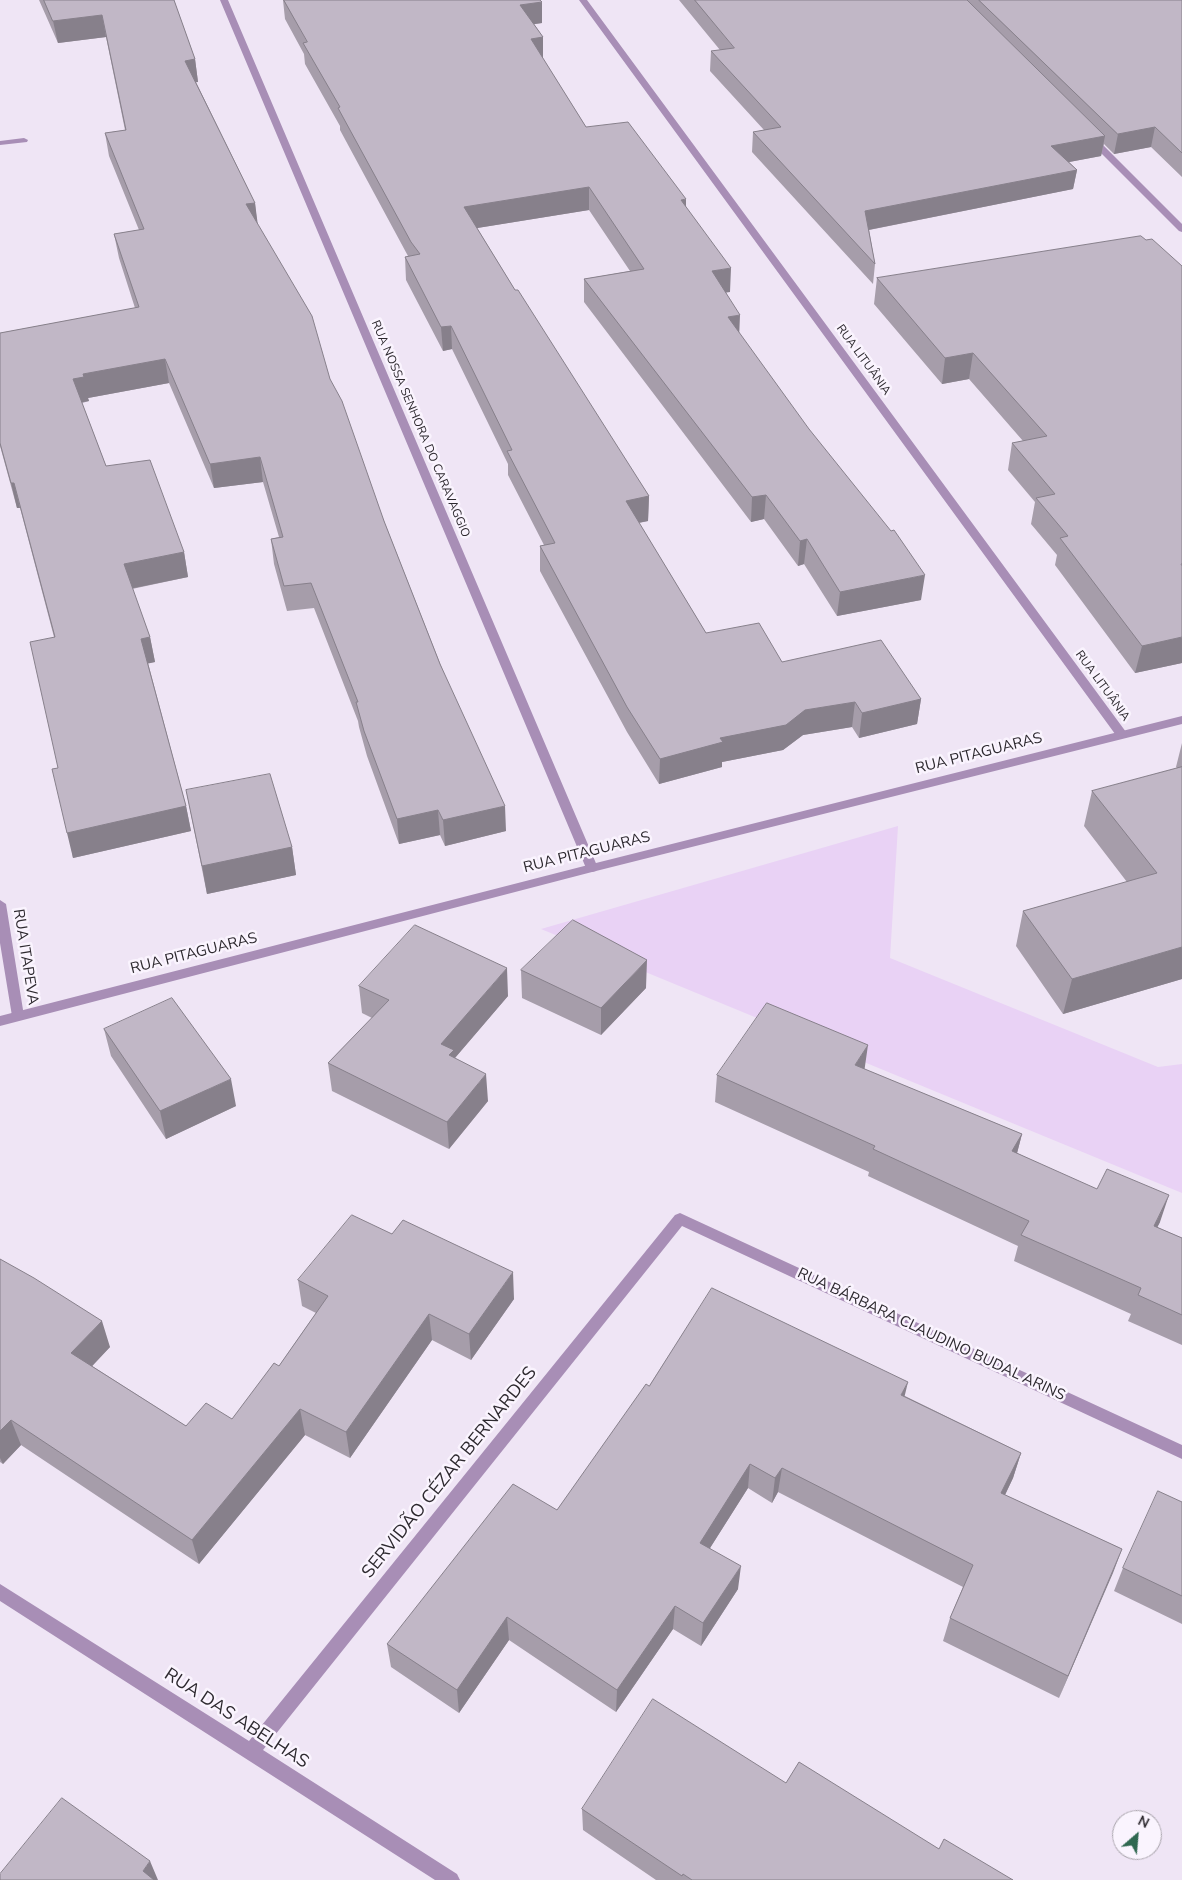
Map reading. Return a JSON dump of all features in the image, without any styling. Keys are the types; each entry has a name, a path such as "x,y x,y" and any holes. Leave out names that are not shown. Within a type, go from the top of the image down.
{"street":[{"name":"RUA NOSSA SENHORA DO CARAVAGGIO","path":"224,0 592,868"},
{"name":"RUA LITUÂNIA","path":"583,0 1122,735"},
{"path":"1084,132 1182,229"},
{"path":"0,143 24,140"},
{"name":"RUA PITAGUARAS","path":"0,1021 592,868 1182,720"},
{"name":"RUA ITAPEVA","path":"0,904 18,1016"},
{"name":"RUA BÁRBARA CLAUDINO BUDAL ARINS","path":"680,1219 1182,1452"},
{"name":"SERVIDÃO CÉZAR BERNARDES","path":"251,1752 680,1219"},
{"name":"RUA DAS ABELHAS","path":"0,1592 451,1880"}],"shaded area":[{"path":"898,826 890,958 1158,1067 1182,1064 1182,1193 541,929"}],"building":[{"path":"44,0 174,0 195,59 185,61 255,203 246,204 312,316 330,379 342,401 384,521 440,664 505,806 443,820 438,810 397,819 364,731 356,702 358,702 311,583 284,586 271,539 283,537 260,457 210,464 165,359 83,374 84,377 73,379 106,466 150,460 184,552 124,564 150,637 141,639 186,806 67,833 52,769 58,768 30,642 55,637 14,483 11,483 0,443 0,333 139,307 114,234 144,229 105,133 126,130 102,15 53,21"},
{"path":"284,0 540,0 542,2 520,5 543,37 531,39 586,127 628,122 686,199 681,200 731,268 712,271 740,315 728,317 809,429 891,531 894,530 925,575 840,592 807,539 800,541 766,495 752,497 584,279 644,269 589,187 464,207 515,290 518,290 649,496 626,501 706,633 759,623 782,662 881,640 921,699 862,713 855,702 805,710 786,725 720,738 723,742 660,759 627,707 540,546 555,543 507,451 512,450 451,326 441,327 405,257 420,254 411,242 338,108 340,107 303,43 307,42"},
{"path":"695,0 967,0 1105,136 1051,146 1077,170 865,211 875,264 753,132 781,127 711,51 734,48"},
{"path":"979,0 1182,0 1182,153 1155,127 1118,134"},
{"path":"1141,236 1146,240 1152,239 1182,266 1182,637 1142,646 1060,538 1068,536 1036,498 1055,494 1012,443 1047,436 973,353 945,358 877,278"},
{"path":"1182,767 1182,947 1072,979 1023,911 1157,873 1092,791"},
{"path":"270,774 292,847 202,866 186,790"},
{"path":"573,920 647,960 601,1008 521,970"},
{"path":"415,925 507,968 441,1044 454,1050 449,1055 486,1074 447,1122 328,1063 389,1000 359,986"},
{"path":"172,998 231,1079 160,1111 104,1029"},
{"path":"767,1003 868,1045 855,1065 1022,1134 1012,1151 1097,1189 1107,1169 1169,1195 1154,1226 1182,1238 1182,1315 1138,1295 1141,1288 1021,1235 1029,1221 873,1149 875,1146 717,1075"},
{"path":"352,1215 392,1234 403,1220 513,1272 469,1334 429,1314 346,1432 300,1409 192,1540 11,1420 0,1431 0,1259 102,1321 71,1353 186,1426 206,1403 232,1419 274,1363 279,1366 328,1296 298,1280"},
{"path":"712,1288 908,1382 901,1395 1021,1453 1001,1493 1122,1549 1068,1676 950,1618 973,1565 782,1468 775,1478 750,1464 700,1543 741,1566 703,1623 675,1606 617,1690 507,1617 457,1690 387,1644 513,1484 557,1510 646,1384 649,1386"},
{"path":"1158,1491 1182,1502 1182,1596 1123,1568"},
{"path":"653,1699 786,1783 799,1762 939,1849 944,1839 1013,1880 692,1880 683,1874 682,1876 582,1809"},
{"path":"62,1798 150,1861 143,1871 154,1880 0,1880 0,1874"}]}
